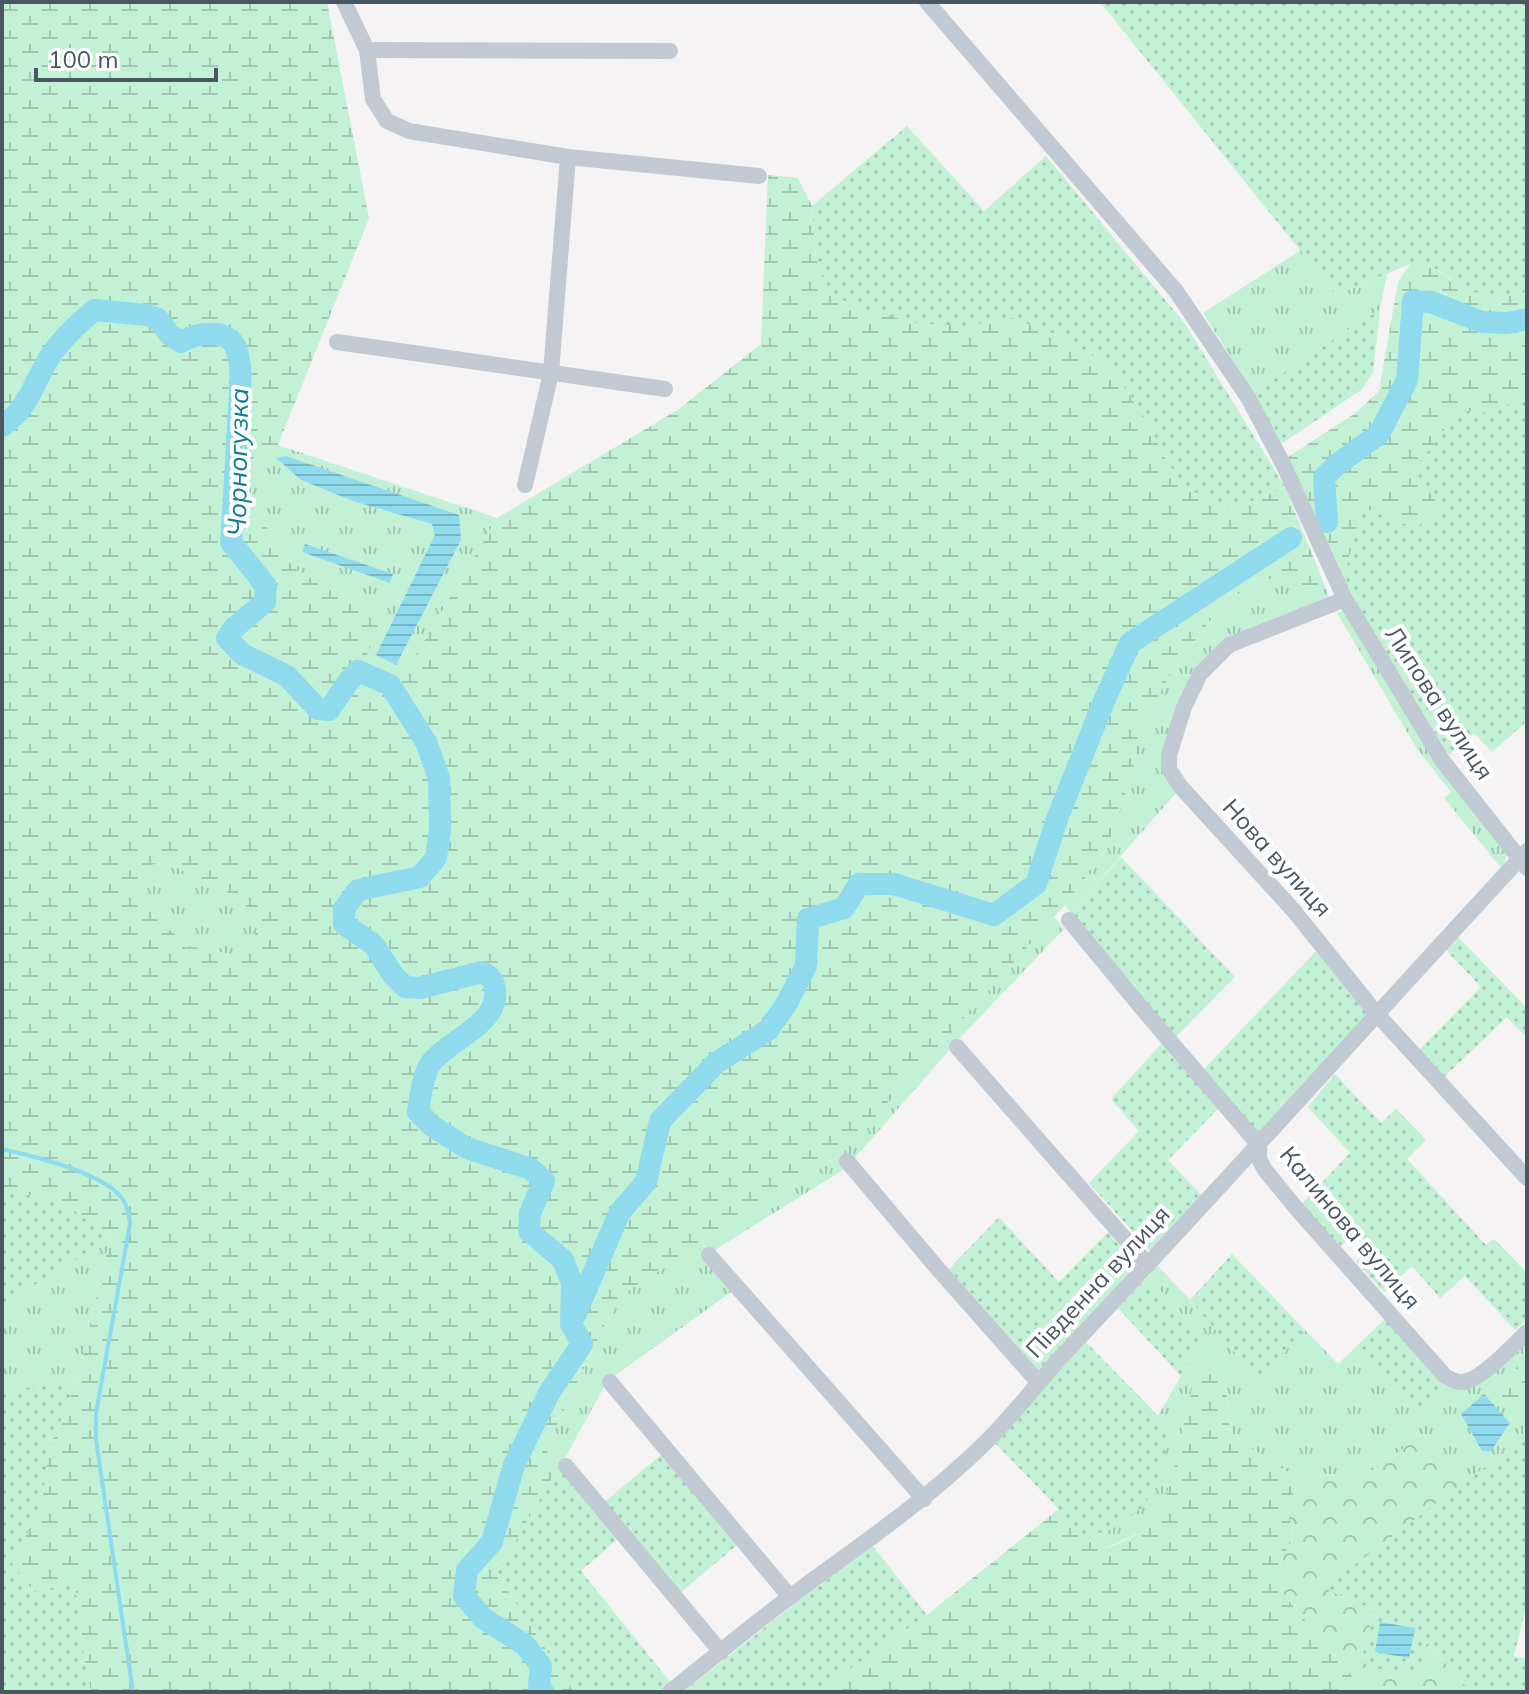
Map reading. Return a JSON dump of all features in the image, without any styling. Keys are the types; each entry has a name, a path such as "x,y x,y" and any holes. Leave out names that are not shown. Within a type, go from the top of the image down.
{"street":[{"path":"344,2 367,50 373,99 387,121 409,131 568,157 759,176"},
{"name":"Липова вулиця","path":"927,2 1176,291 1249,399 1284,466 1345,599 1442,760 1524,860"},
{"path":"367,50 670,51"},
{"path":"525,485 551,373 568,157"},
{"path":"337,342 665,389"},
{"name":"Нова вулиця","path":"1345,599 1229,645 1200,674 1180,719 1169,755 1169,769 1180,786 1294,911 1376,1013 1527,1178"},
{"name":"Південна вулиця","path":"670,1692 790,1597 924,1499 988,1440 1376,1013 1524,860"},
{"name":"Калинова вулиця","path":"1069,920 1259,1145 1259,1159 1273,1180 1445,1376 1466,1382 1480,1374 1527,1332"},
{"path":"957,1047 1148,1265"},
{"path":"847,1161 1038,1382"},
{"path":"709,1255 924,1499"},
{"path":"610,1382 790,1597"},
{"path":"566,1466 721,1652"}],"green space":[{"path":"2,2 327,2 369,218 278,445 246,462 244,517 262,520 294,568 381,620 365,660 392,676 403,677 497,518 679,409 761,344 768,175 798,178 812,206 816,260 965,326 1013,318 1062,337 1097,358 1123,385 1148,423 1166,460 1234,509 1285,487 1326,589 1270,579 1228,596 1170,675 1139,730 1134,768 1107,848 1065,905 841,1155 618,1297 545,1449 559,1466 497,1574 574,1692 91,1692 75,1583 34,1592 11,1563 41,1506 50,1446 77,1381 110,1238 75,1211 49,1199 2,1190","holes":["163,861 241,899 259,926 252,941 230,954 189,946 154,917 138,890 140,869"]},
{"path":"1100,2 1527,2 1527,292 1505,296 1473,292 1424,262 1410,264 1336,295"},
{"path":"907,126 984,211 1046,156 1185,324 1285,487 1234,509 1187,489 1166,460 1148,423 1123,385 1097,358 1062,337 1013,318 965,326 915,323 860,308 832,295 816,260 812,206"},
{"path":"1301,250 1336,295 1387,274 1380,309 1253,393 1203,313"},
{"path":"1424,262 1450,279 1505,296 1527,292 1527,398 1486,413 1442,510 1415,528 1362,508 1344,577 1288,457 1357,412 1379,391 1398,282 1410,264"},
{"path":"1380,309 1373,373 1361,390 1281,444 1253,393"},
{"path":"1527,398 1527,721 1492,752 1474,733 1449,755 1353,597 1344,577 1362,507 1415,528 1442,510 1414,470 1459,410 1486,413"},
{"path":"278,445 497,518 403,678 392,677 364,660 380,620 294,568 262,520 244,517 246,462"},
{"path":"1270,579 1326,589 1330,599 1225,638 1195,670 1176,705 1176,793 1071,913 1065,905 1107,848 1134,768 1139,730 1170,675 1228,596"},
{"path":"1345,610 1507,852 1503,870 1444,798 1451,792 1417,749 1337,613"},
{"path":"1121,857 1235,977 1176,1037 1071,913"},
{"path":"163,861 241,899 259,926 252,941 230,954 189,946 154,917 138,890 140,869"},
{"path":"1054,917 1064,929 960,1038 843,1170 702,1258 731,1292 616,1375 604,1387 559,1466 545,1449 618,1297 841,1155"},
{"path":"1458,937 1527,1008 1527,1038 1507,1017 1443,1078 1418,1051 1481,987 1446,950"},
{"path":"1317,950 1368,1013 1260,1135 1204,1069"},
{"path":"1162,1043 1218,1109 1168,1160 1203,1197 1152,1253 1089,1183 1139,1131 1111,1099"},
{"path":"1335,1074 1381,1123 1396,1109 1426,1140 1407,1159 1486,1245 1494,1239 1527,1273 1527,1320 1515,1330 1465,1276 1440,1298 1412,1266 1384,1292 1356,1262 1371,1248 1357,1233 1341,1246 1301,1205 1350,1153 1308,1107"},
{"path":"2,1190 49,1199 75,1211 110,1238 2,1305"},
{"path":"999,1217 1059,1282 1108,1232 1138,1267 1039,1372 949,1269"},
{"path":"110,1238 77,1381 2,1391 2,1305"},
{"path":"1232,1254 1304,1329 1258,1380 1190,1300"},
{"path":"1158,1266 1258,1379 1304,1329 1338,1364 1386,1318 1453,1385 1527,1337 1527,1437 1460,1485 1423,1434 1374,1470 1302,1479 1273,1464 1230,1433 1225,1377 1204,1366 1193,1384 1164,1501 1148,1529 1099,1551 1086,1537 1112,1529 1170,1428 1158,1416 1200,1336 1148,1277"},
{"path":"1148,1277 1200,1336 1181,1376 1118,1308"},
{"path":"1387,1322 1444,1387 1416,1412 1360,1350"},
{"path":"1086,1342 1170,1428 1160,1479 1143,1507 1112,1529 1086,1537 996,1444"},
{"path":"1527,1354 1527,1406 1513,1410 1500,1398 1500,1389"},
{"path":"1214,1365 1225,1377 1230,1433 1273,1464 1302,1479 1287,1503 1293,1538 1280,1562 1283,1594 1361,1687 1361,1692 817,1692 927,1615 1060,1508 1099,1551 1148,1529 1171,1481 1193,1384 1204,1366"},
{"path":"77,1381 50,1446 41,1506 12,1563 34,1592 75,1583 91,1692 2,1692 2,1391"},
{"path":"1423,1434 1460,1485 1325,1588 1374,1610 1362,1658 1426,1641 1471,1692 1361,1692 1361,1687 1283,1594 1280,1562 1293,1538 1287,1503 1302,1479 1374,1470"},
{"path":"1527,1437 1527,1603 1514,1656 1527,1659 1527,1692 1471,1692 1427,1642 1419,1676 1368,1667 1362,1658 1374,1610 1324,1588"},
{"path":"661,1455 737,1545 680,1593 604,1502"},
{"path":"559,1466 619,1538 581,1571 671,1683 660,1692 574,1692 497,1574"},
{"path":"873,1546 927,1615 817,1692 683,1692 796,1603"}],"water":[{"path":"286,456 459,515 461,540 396,665 376,655 435,535 432,524 353,501 301,480 276,458"},
{"path":"305,544 393,574 390,583 302,552"},
{"path":"1484,1394 1510,1423 1491,1451 1482,1451 1461,1414"},
{"path":"1380,1622 1415,1628 1409,1658 1375,1652"}],"waterway":[{"path":"1327,522 1324,477 1379,434 1407,380 1413,301 1431,302 1482,322 1507,323 1527,319"},
{"name":"Чорногузка","path":"2,426 20,410 57,346 94,310 147,315 158,319 169,334 181,342 203,334 219,334 232,341 240,375 231,542 266,586 265,602 234,628 227,638 242,654 287,676 318,709 329,710 358,671 390,685 426,742 439,778 440,830 436,858 420,877 358,890 344,909 344,924 374,945 393,975 405,987 420,988 482,972 492,979 494,1003 489,1013 431,1063 424,1080 418,1112 432,1126 467,1148 531,1169 544,1181 530,1213 529,1231 563,1260 572,1283 571,1324 582,1344 549,1393 514,1465 492,1542 467,1570 464,1596 483,1618 525,1645 541,1666 539,1685 543,1692"},
{"path":"575,1315 620,1212 646,1182 660,1121 716,1063 768,1030 787,1003 806,966 808,919 844,908 859,884 894,884 994,915 1036,884 1057,819 1130,643 1291,538"},
{"path":"2,1149 85,1174 114,1190 128,1211 130,1224 96,1413 96,1440 133,1692"}]}
